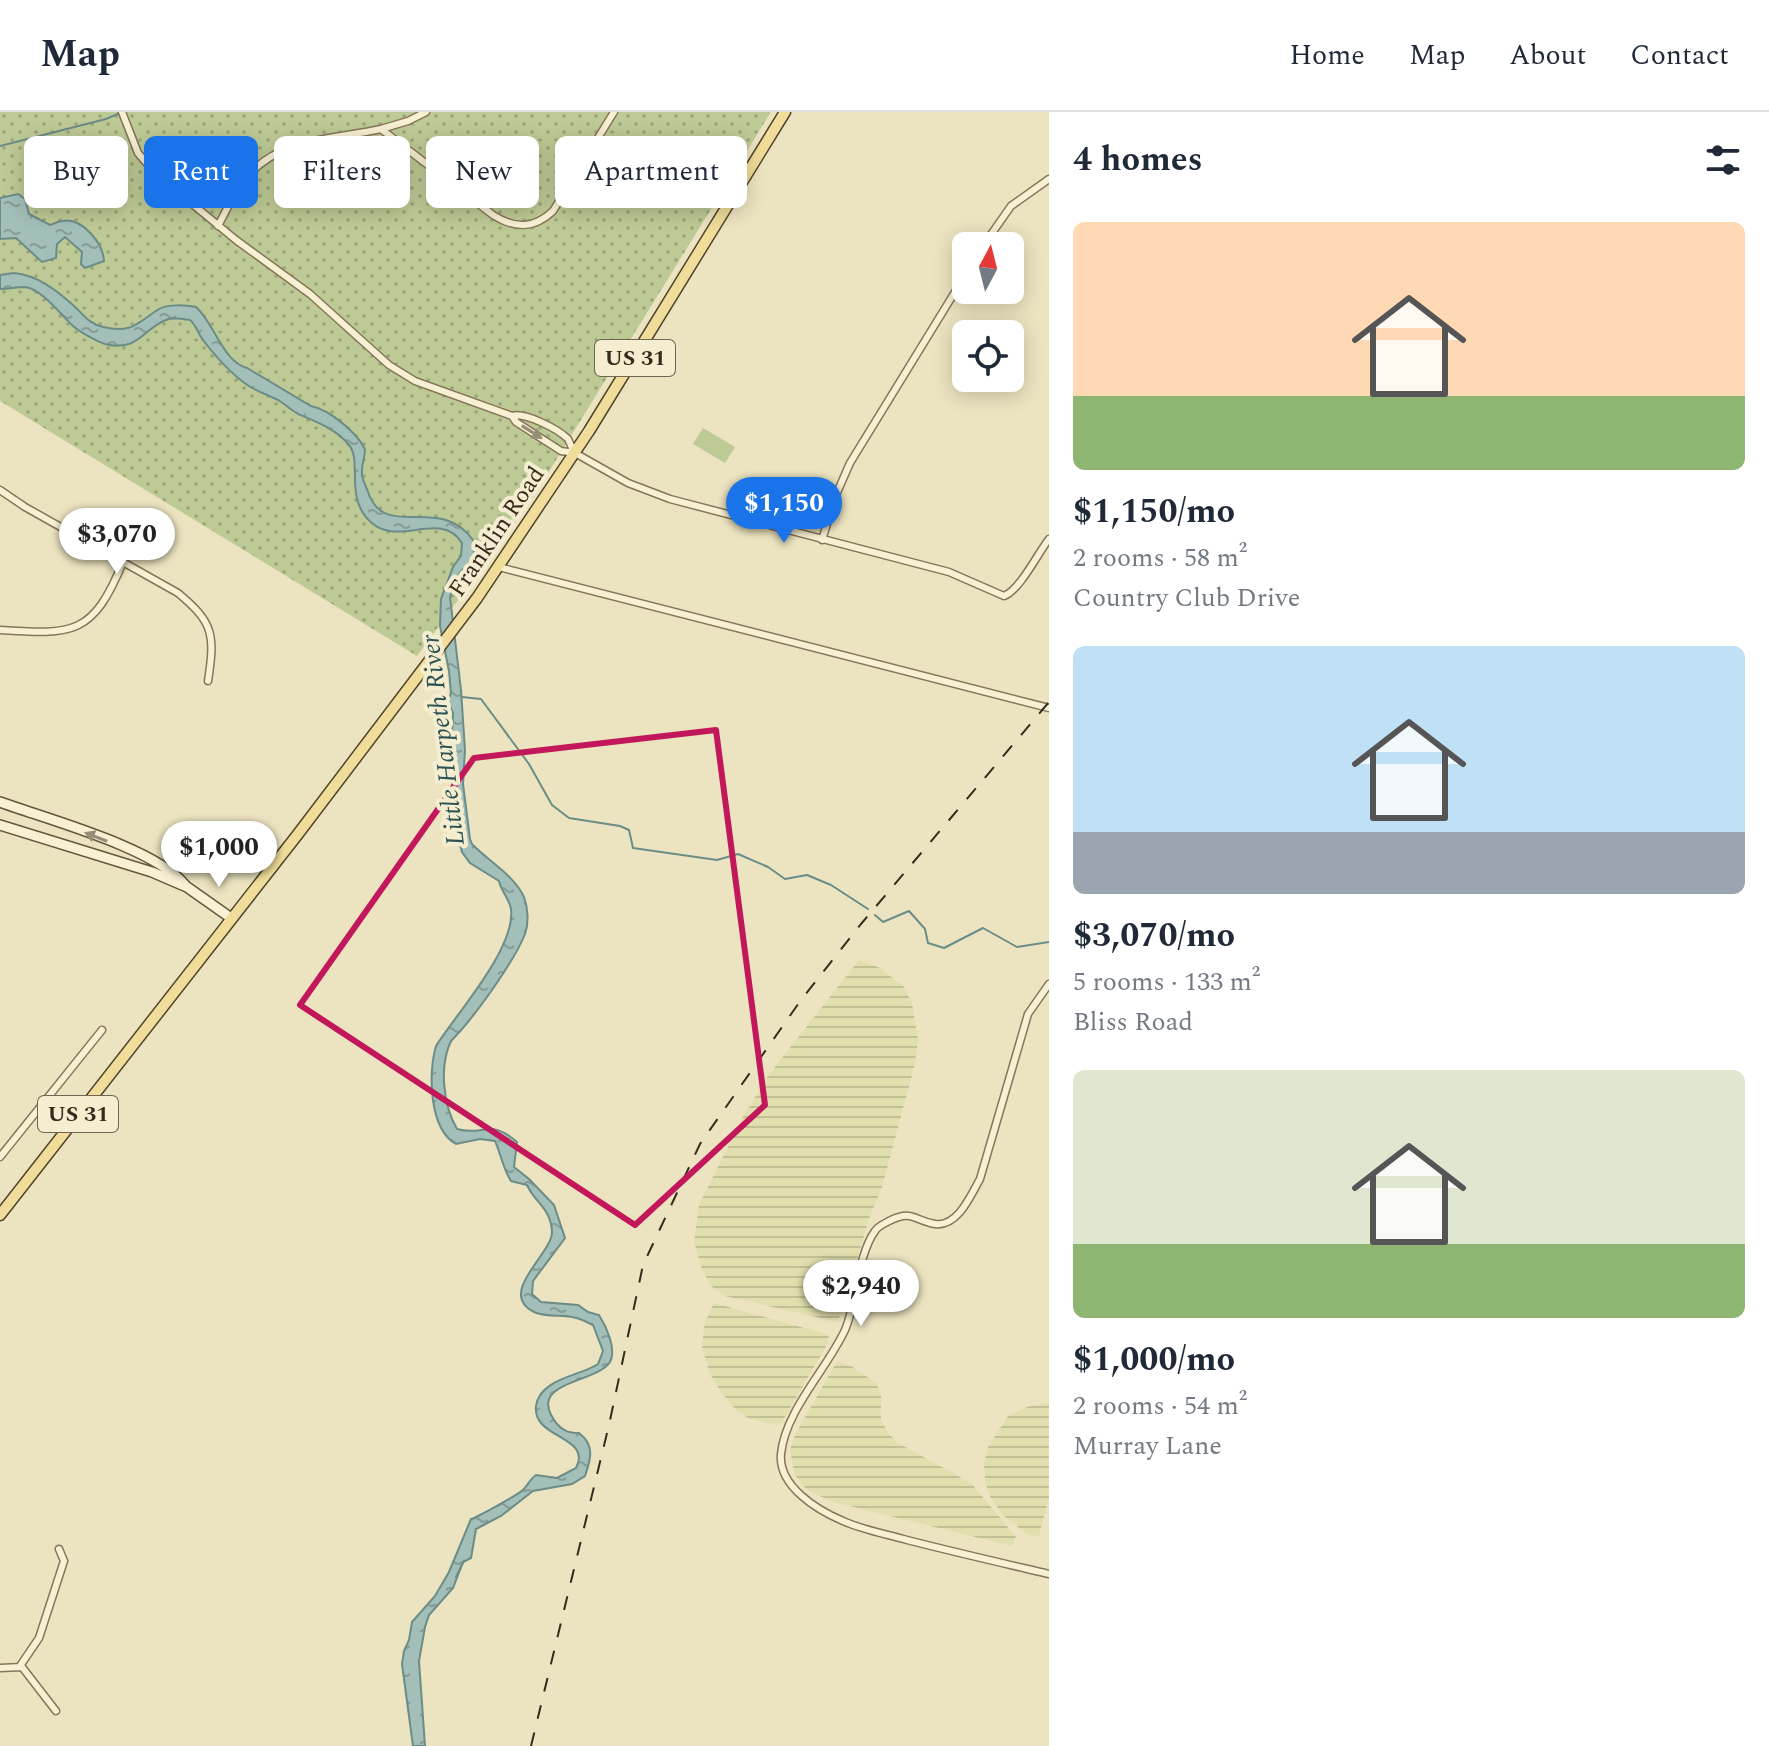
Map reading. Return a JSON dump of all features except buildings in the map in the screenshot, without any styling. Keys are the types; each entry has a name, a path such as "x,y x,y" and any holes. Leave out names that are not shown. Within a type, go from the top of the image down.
{"main road":[{"name":"Franklin Road","path":"0,1215 477,598 575,453 785,112"},
{"path":"0,802 130,850 178,876 187,887"},
{"path":"0,825 152,872 187,887 231,918"}],"street":[{"path":"122,112 143,160 218,226 310,294 397,371 512,416 526,416 569,440 575,453"},
{"path":"218,226 244,181 275,153 302,143 381,129 426,112"},
{"path":"381,129 493,215 510,224 527,226 539,223 553,211 614,112"},
{"path":"993,232 1011,206 1049,179"},
{"path":"822,540 850,463 952,297"},
{"path":"512,416 516,422 561,451 575,453 628,483 670,499 955,574 1006,596 1016,587 1049,539"},
{"path":"0,490 178,593 200,611 210,629 208,681"},
{"path":"0,630 69,631 95,615 110,595 123,562"},
{"path":"499,567 1049,708"},
{"path":"1049,984 1028,1014 980,1179 968,1202 944,1223 937,1224 910,1214 901,1215 875,1232 846,1328 788,1427 781,1467 794,1488 814,1506 840,1520 1049,1574"},
{"path":"0,1157 102,1030"},
{"path":"20,1666 39,1638 64,1561 59,1549"},
{"path":"0,1668 20,1666 26,1670 56,1711"}],"highlighted area":[{"path":"716,730 765,1105 635,1225 300,1005 474,758"}],"shaded area":[{"path":"859,960 880,968 903,986 912,1003 918,1040 915,1064 882,1187 870,1216 838,1322 725,1296 711,1286 694,1242 699,1205 743,1117 767,1077"},
{"path":"714,1303 829,1335 828,1343 782,1422 776,1425 748,1418 736,1410 710,1374 702,1348 705,1322"},
{"path":"837,1361 853,1367 876,1383 881,1394 881,1420 898,1443 971,1483 1016,1537 1012,1546 833,1502 807,1490 795,1475 790,1450 795,1435"},
{"path":"1049,1402 1049,1497 1039,1536 1028,1535 1003,1515 990,1497 984,1463 988,1447 1008,1416"}],"green space":[{"path":"0,112 771,112 747,151 747,136 555,136 555,208 712,208 532,499 417,656 0,401"},
{"path":"703,428 735,447 725,463 693,444"}],"water":[{"path":"18,194 24,198 24,208 27,208 29,214 50,225 70,221 84,227 96,239 104,261 85,268 81,264 82,252 65,237 57,244 56,258 42,262 16,238 0,239 0,198"},
{"path":"14,273 46,284 90,321 113,329 128,328 167,306 196,307 225,351 239,364 326,412 355,436 365,449 362,476 376,506 387,514 400,517 445,520 459,526 473,540 472,565 462,570 450,597 461,690 465,750 463,784 470,839 520,889 527,920 520,946 503,974 451,1041 444,1074 448,1109 457,1129 492,1129 517,1142 514,1167 554,1205 565,1238 533,1281 532,1294 541,1302 578,1305 599,1315 607,1331 612,1357 602,1369 555,1391 549,1399 549,1410 557,1424 566,1431 579,1433 588,1442 590,1458 585,1476 572,1484 533,1491 501,1516 476,1529 471,1558 463,1562 453,1588 429,1615 419,1661 425,1746 413,1746 402,1664 412,1622 435,1596 449,1572 471,1519 523,1490 536,1475 557,1478 576,1468 579,1458 576,1449 543,1425 537,1417 536,1406 545,1389 598,1364 603,1351 593,1325 571,1317 539,1314 524,1304 521,1294 523,1284 550,1241 549,1217 527,1185 511,1181 495,1141 480,1139 456,1144 447,1137 440,1126 433,1100 432,1071 436,1046 495,961 510,925 511,909 499,881 470,863 462,852 453,819 453,713 448,702 451,693 449,671 440,626 441,599 453,567 461,556 462,543 443,529 396,532 373,524 359,504 353,452 344,439 240,379 201,338 190,320 169,319 126,345 105,344 76,328 44,297 31,289 0,289 0,275"}],"waterway":[{"path":"0,146 120,113"},
{"path":"462,697 481,699 529,764 552,805 569,818 629,830 633,848 717,860 738,854 768,867 785,879 807,875 831,885 868,909"},
{"path":"875,915 883,922 909,911 925,929 928,943 944,948 983,928 1017,947 1049,942"},
{"name":"Little Harpeth River","path":"456,1577 464,1561"}],"railway":[{"path":"531,1746 609,1425 643,1265 700,1144 801,1000 861,924 1049,702"}]}
